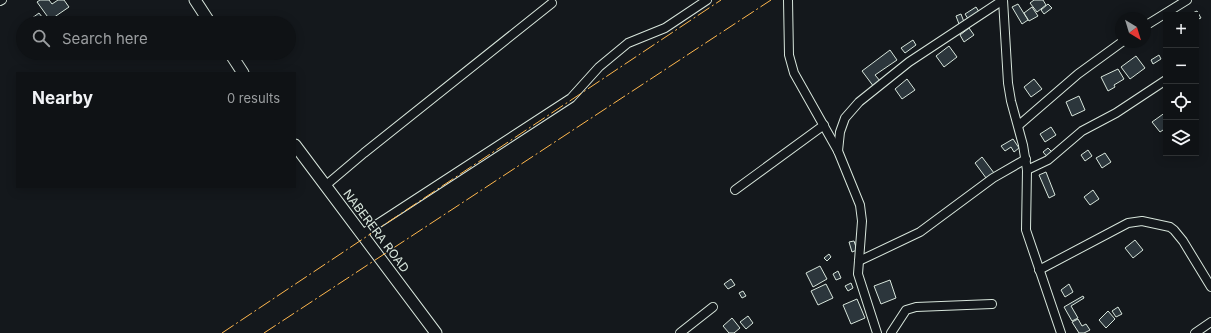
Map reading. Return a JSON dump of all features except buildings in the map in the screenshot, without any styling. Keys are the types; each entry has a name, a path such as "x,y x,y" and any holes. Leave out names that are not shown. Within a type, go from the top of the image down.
{"street":[{"path":"195,0 205,16"},
{"path":"362,234 566,101 581,89 613,53 628,43 665,28 707,0"},
{"path":"788,0 789,55 794,73 838,151 860,205 862,221 858,274 877,333"},
{"path":"838,151 840,132 845,118 859,102 909,62 1003,0 1008,83 1011,101 1019,126 1026,159 1026,230 1061,333"},
{"path":"1151,22 1187,0"},
{"path":"325,186 364,153 552,3"},
{"path":"1019,126 1073,79 1115,47"},
{"path":"235,60 242,72"},
{"path":"1027,170 1048,160 1078,135 1116,113 1163,82"},
{"path":"735,190 824,125"},
{"name":"NABERERA ROAD","path":"296,146 436,333"},
{"path":"859,261 920,232 993,178 1026,159"},
{"path":"1039,270 1128,223 1142,221 1170,227 1174,230 1183,241 1211,287"},
{"path":"891,333 906,310 916,307 992,304"},
{"path":"685,332 713,307"},
{"path":"1195,333 1211,322"}],"power":[{"path":"222,333 721,0"},
{"path":"264,333 771,0"}]}
